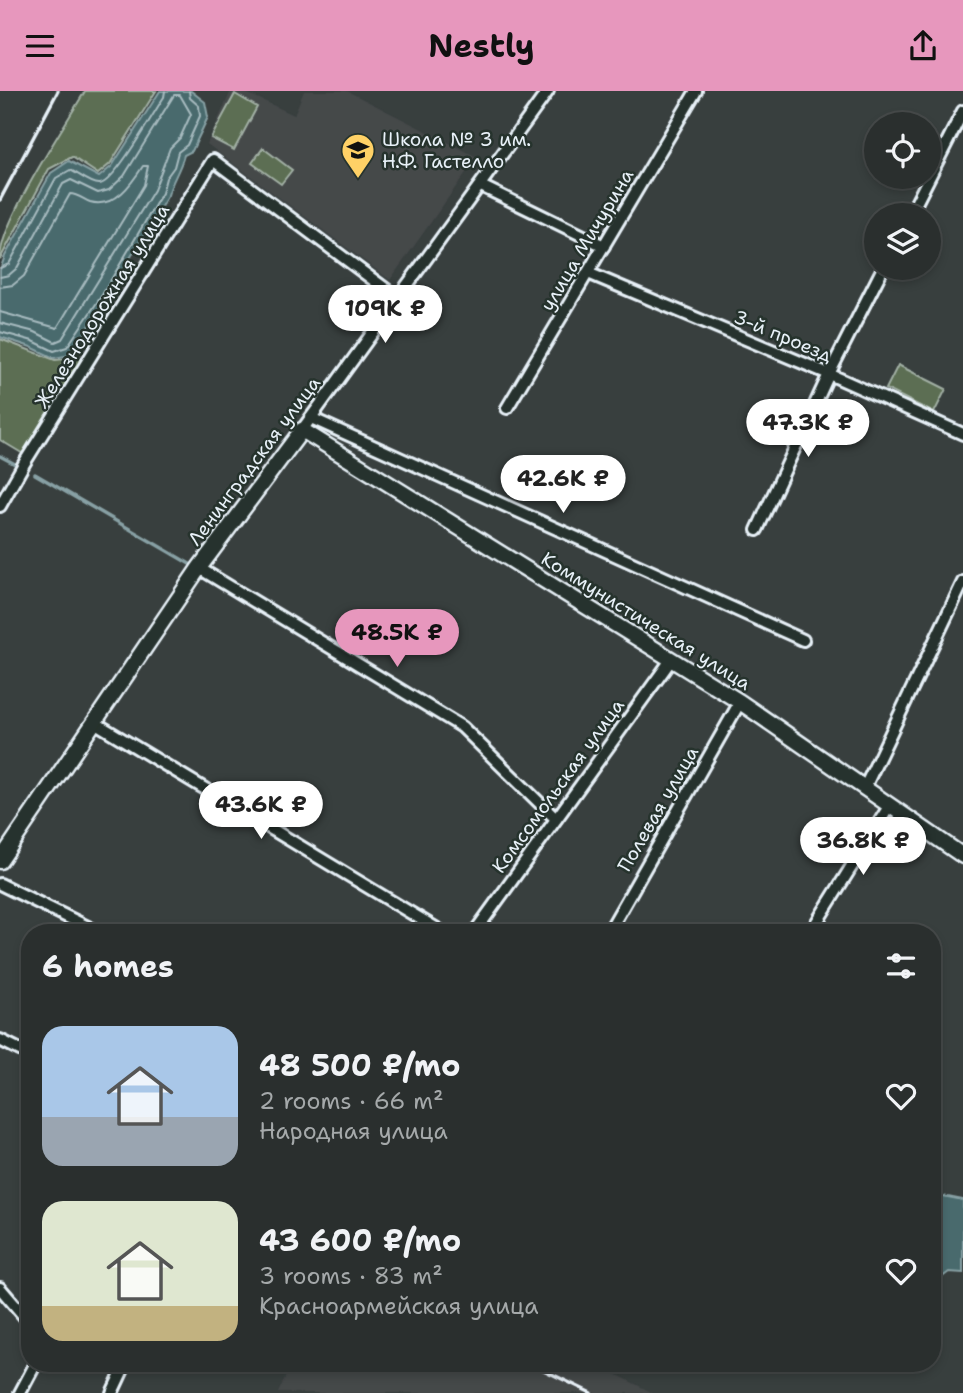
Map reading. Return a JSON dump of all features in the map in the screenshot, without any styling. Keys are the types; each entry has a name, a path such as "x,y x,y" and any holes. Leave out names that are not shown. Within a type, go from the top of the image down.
{"street":[{"name":"Ленинградская улица","path":"0,861 199,568 399,299 548,91"},
{"name":"улица Мичурина","path":"507,408 696,91"},
{"path":"916,203 963,111"},
{"name":"Железнодорожная улица","path":"0,506 213,160 399,299"},
{"path":"481,186 604,246"},
{"name":"3-й проезд","path":"587,273 830,374 963,434"},
{"path":"757,530 877,280"},
{"name":"Коммунистическая улица","path":"306,424 803,640"},
{"name":"Коммунистическая улица","path":"306,424 740,702 963,856"},
{"path":"199,568 462,727 556,819"},
{"path":"865,787 963,582"},
{"name":"Комсомольская улица","path":"480,924 671,660"},
{"name":"Полевая улица","path":"613,924 740,702"},
{"path":"94,722 429,924"},
{"path":"816,924 890,805"},
{"path":"0,884 82,924"},
{"path":"0,1040 21,1050"},
{"path":"0,1288 21,1312"},
{"path":"20,1393 31,1372"},
{"path":"111,1393 122,1372"}],"shaded area":[{"name":"Школа № 3 им. Н.Ф. Гастелло","path":"231,91 242,91 294,115 304,91 347,91 477,157 390,280 207,144"},
{"path":"288,1372 612,1372 653,1393 278,1393"}],"green space":[{"path":"85,91 156,91 110,164 98,174 72,157 49,169 0,259 10,222 21,199"},
{"path":"235,94 257,107 234,150 211,138"},
{"path":"263,148 292,170 281,184 252,163"},
{"path":"0,339 55,360 86,357 25,455 0,440"},
{"path":"898,365 946,389 934,413 886,389"}],"water":[{"path":"160,91 191,91 205,102 208,117 192,151 184,155 168,195 71,355 54,358 0,337 0,270 51,173 69,161 99,177 112,166"},
{"path":"941,1196 963,1200 963,1273 949,1272 941,1278"}],"waterway":[{"path":"0,456 15,464"},
{"path":"35,474 195,567"}],"railway":[{"path":"0,200 58,91"},
{"path":"548,1372 591,1393"}],"place":[{"name":"Школа № 3 им. Н.Ф. Гастелло","path":"358,180"}]}
